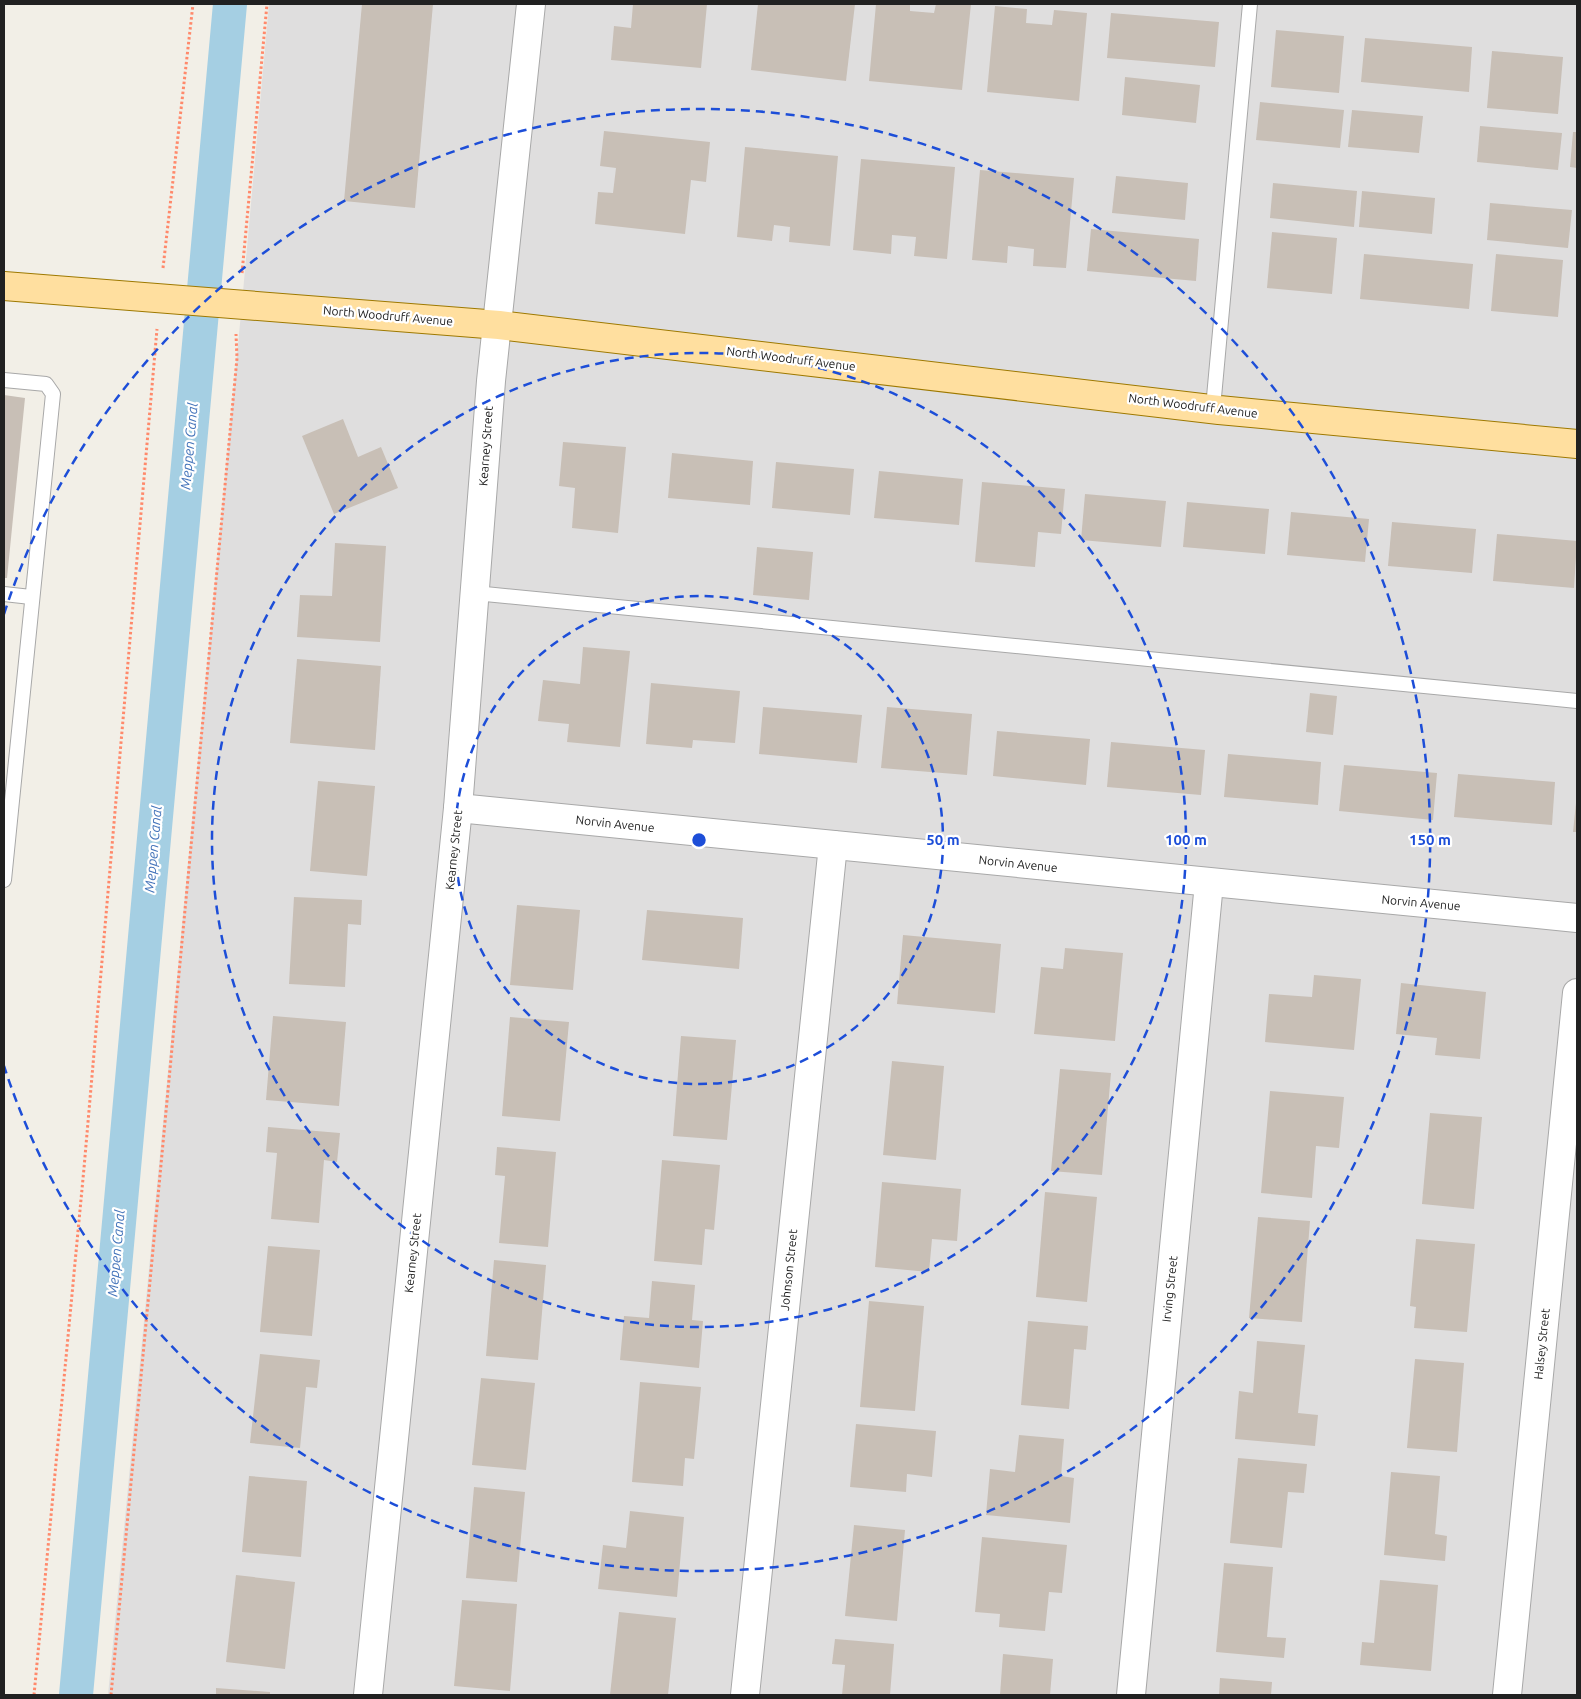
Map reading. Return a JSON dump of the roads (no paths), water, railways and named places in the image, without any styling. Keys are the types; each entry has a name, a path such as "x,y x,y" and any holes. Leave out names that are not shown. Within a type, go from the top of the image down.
{"main road":[{"name":"North Woodruff Avenue","path":"4,286 231,302 499,325 1213,408 1577,444"}],"street":[{"name":"Kearney Street","path":"368,1695 458,808 490,389 499,325 531,4"},
{"name":"Norvin Avenue","path":"458,808 1577,918"},
{"name":"Johnson Street","path":"745,1695 833,845"},
{"name":"Irving Street","path":"1131,1695 1209,883"},
{"name":"Halsey Street","path":"1507,1695 1577,993"}],"lane":[{"path":"1213,408 1250,4"},
{"path":"4,380 46,384 52,394 4,880"},
{"path":"475,593 1577,701"},
{"path":"4,594 31,597"}],"waterway":[{"name":"Meppen Canal","path":"76,1695 230,4"}]}
